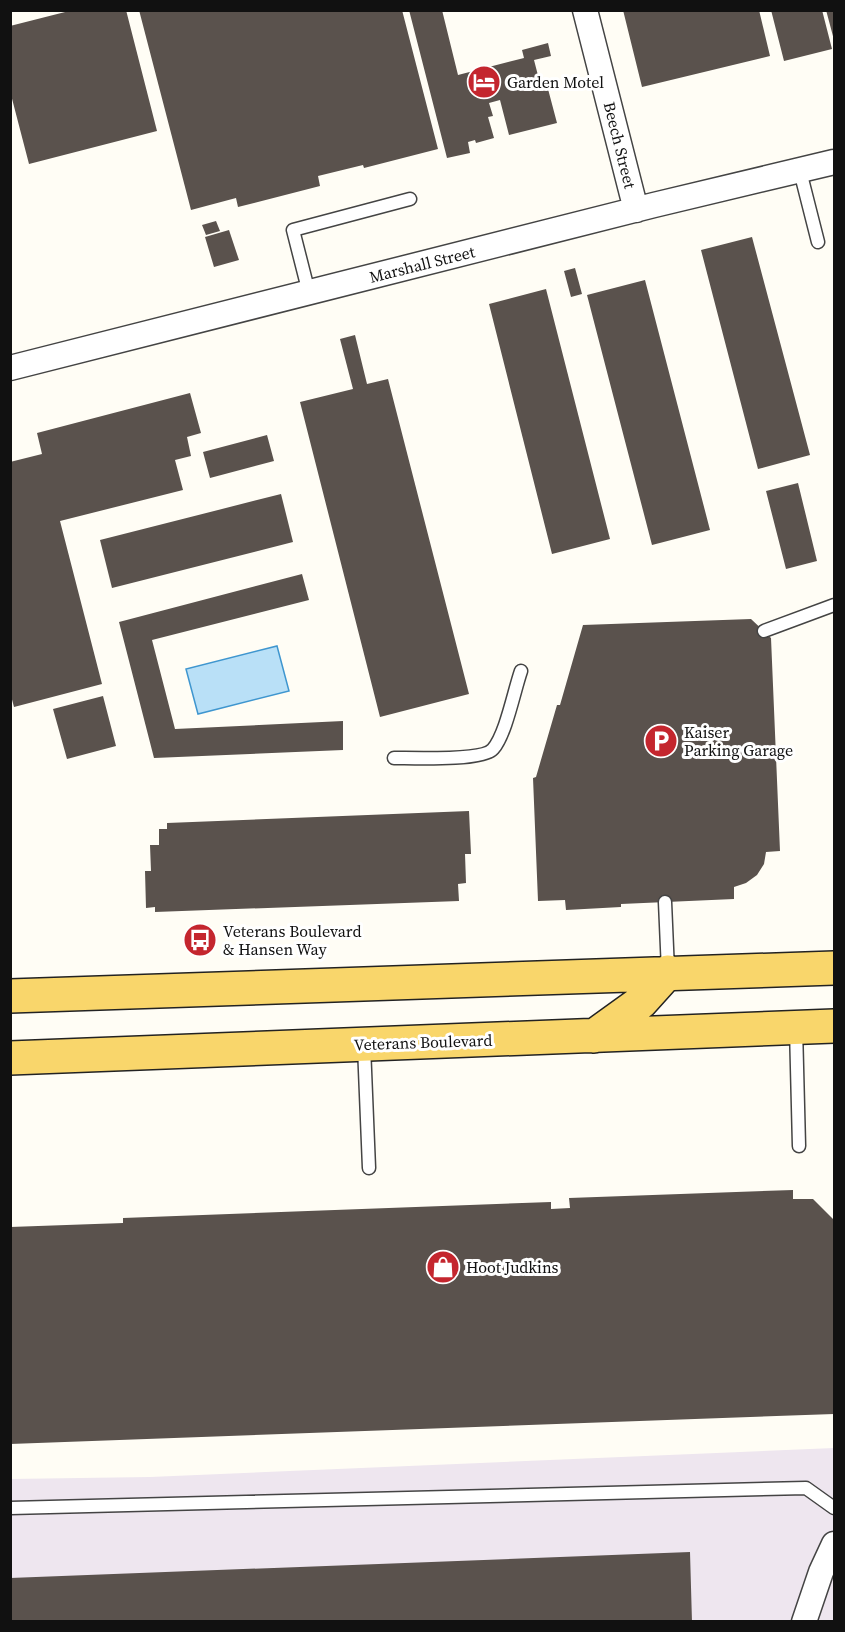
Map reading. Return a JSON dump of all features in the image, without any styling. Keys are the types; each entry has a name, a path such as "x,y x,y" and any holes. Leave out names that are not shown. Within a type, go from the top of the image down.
{"main road":[{"path":"10,996 834,968"},
{"path":"594,1036 641,1002 668,972"},
{"name":"Veterans Boulevard","path":"10,1058 834,1026"}],"street":[{"name":"Beech Street","path":"585,10 636,210"},
{"name":"Marshall Street","path":"10,368 834,162"},
{"path":"804,1622 821,1572 834,1544"}],"lane":[{"path":"800,171 818,242"},
{"path":"309,292 293,230 410,199"},
{"path":"765,631 834,605"},
{"path":"394,758 476,757 493,750 501,736 520,671"},
{"path":"665,902 668,972"},
{"path":"796,1027 799,1146"},
{"path":"364,1044 369,1168"},
{"path":"10,1508 806,1488 834,1508"}],"shaded area":[{"path":"834,1448 834,1621 11,1621 10,1479 150,1477"}],"water":[{"path":"277,646 289,691 198,714 186,669"}],"building":[{"path":"73,10 126,10 157,131 29,164 10,91 10,26"},
{"path":"139,10 402,10 438,149 364,168 363,165 318,176 320,186 238,207 236,198 191,210"},
{"name":"Garden Motel","path":"409,10 442,10 458,75 524,58 522,50 548,43 551,56 534,60 542,91 548,89 557,123 509,135 500,100 489,103 493,116 488,117 494,138 476,143 475,140 468,142 470,153 447,158"},
{"path":"623,10 759,10 770,56 642,87"},
{"path":"771,10 822,10 832,49 784,61"},
{"path":"826,10 834,10 834,40"},
{"path":"216,221 220,231 206,235 202,225"},
{"path":"229,230 239,260 214,267 205,237"},
{"path":"752,237 810,455 758,469 701,250"},
{"path":"575,268 582,294 571,297 564,271"},
{"path":"645,280 710,530 652,545 587,295"},
{"path":"546,289 610,539 552,554 489,304"},
{"path":"355,335 367,384 388,379 469,694 380,717 300,402 353,389 340,339"},
{"path":"190,393 201,433 187,437 191,456 175,460 183,490 60,521 102,684 14,707 10,692 10,462 42,454 37,433"},
{"path":"267,435 274,461 210,478 203,452"},
{"path":"798,483 817,561 786,569 766,491"},
{"path":"281,494 293,542 112,588 100,540"},
{"path":"302,574 309,600 152,640 175,729 343,721 343,750 154,758 119,622"},
{"name":"Kaiser Parking Garage","path":"751,619 771,638 780,851 766,852 764,864 757,875 746,883 734,887 734,899 621,904 621,907 566,910 565,900 538,901 533,778 536,777 557,705 560,705 583,625"},
{"path":"103,696 116,746 67,759 53,709"},
{"path":"469,811 471,854 465,854 466,883 458,884 459,901 155,912 155,907 146,908 145,871 151,871 150,845 159,845 159,829 167,829 167,823"},
{"path":"793,1190 793,1199 813,1199 834,1220 834,1414 10,1444 10,1227 123,1223 123,1218 551,1202 551,1209 570,1208 569,1198"},
{"path":"690,1552 692,1622 10,1622 10,1578"}],"place":[{"name":"Garden Motel","path":"484,82"},
{"name":"Kaiser Parking Garage","path":"661,741"},
{"name":"Veterans Boulevard & Hansen Way","path":"200,940"},
{"name":"Hoot Judkins","path":"443,1267"}]}
